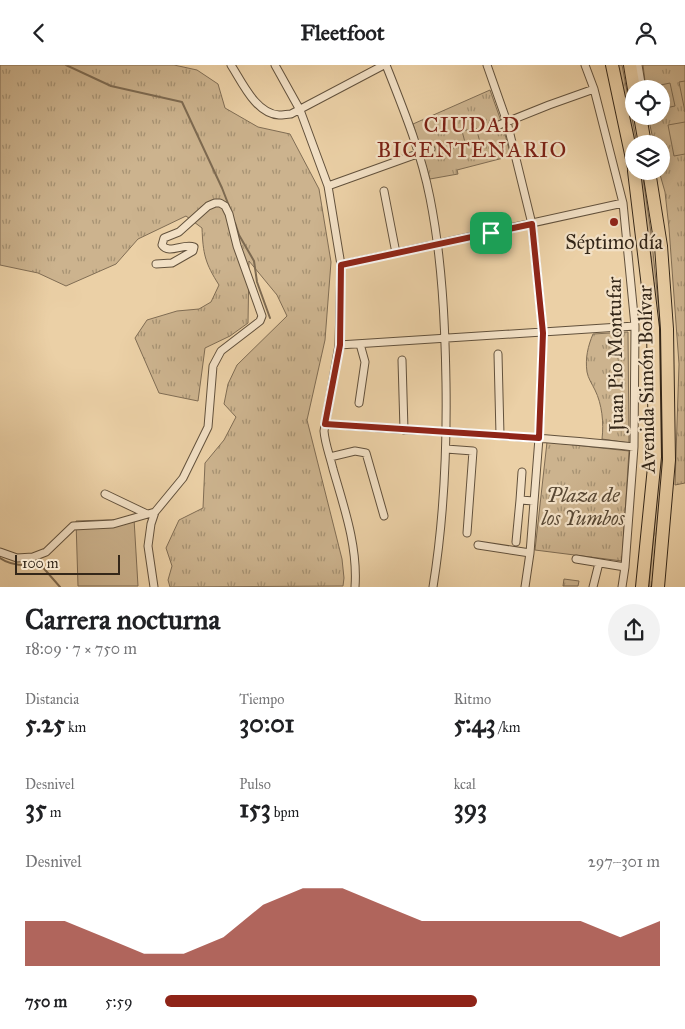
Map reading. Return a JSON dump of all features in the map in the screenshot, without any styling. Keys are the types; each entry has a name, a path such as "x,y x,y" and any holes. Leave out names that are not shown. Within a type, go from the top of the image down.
{"highway":[{"name":"Avenida Simón Bolívar","path":"612,65 627,135"},
{"path":"630,65 632,80"},
{"name":"Avenida Simón Bolívar","path":"635,180 653,328 655,457 642,587"},
{"name":"Avenida Simón Bolívar","path":"650,180 661,246 667,329 669,460 658,587"}],"street":[{"path":"231,65 256,102 264,109 280,115 291,114 300,110 385,65 418,153 430,197 438,244 446,337 446,449 440,542 433,587"},
{"path":"276,65 300,110 328,186 341,265 340,345 325,424 324,440 354,554 356,572 354,587"},
{"path":"487,65 508,122 532,224 543,333 539,438 526,587"},
{"name":"Juan Pio Montufar","path":"585,65 594,89 623,203 635,326 634,447 622,587"},
{"path":"638,65 640,80"},
{"path":"499,125 594,89"},
{"path":"328,186 432,149"},
{"path":"384,191 396,253"},
{"path":"154,587 148,546 150,529 155,512 183,477 208,427 213,366 221,351 260,321 262,316 237,246 229,215 225,207 220,203 208,206 179,232 164,238 162,241 162,245 166,249 170,250 190,245 194,247 194,251 172,263 156,264"},
{"path":"341,265 623,203"},
{"path":"340,345 635,326"},
{"path":"358,403 365,362 360,344"},
{"path":"498,354 500,435"},
{"path":"402,360 404,430"},
{"path":"325,424 500,435 634,447"},
{"path":"446,449 474,451 467,533"},
{"path":"330,457 355,451 366,453 384,516"},
{"path":"516,542 522,472"},
{"path":"105,494 147,513"},
{"path":"520,499 534,501"},
{"path":"0,552 17,558 33,557 46,552 73,526 113,524 155,512"},
{"path":"478,545 530,553"},
{"path":"576,559 625,567"},
{"path":"593,587 599,563"}],"green space":[{"path":"0,65 174,65 197,70 218,84 225,108 258,127 290,134 319,189 331,262 325,340 307,420 342,559 343,586 170,587 168,580 172,566 166,548 179,520 203,508 205,463 224,440 236,417 224,404 228,384 237,365 287,316 277,295 249,261 248,323 230,336 205,348 198,401 159,393 135,338 147,320 177,311 199,309 211,302 219,285 206,258 202,228 186,216 138,239 116,264 66,286 38,273 0,265"},
{"path":"617,65 622,65 625,81 625,102"},
{"path":"643,65 685,65 685,483 675,485 679,364 669,228 665,192 662,180 670,180 670,135 652,135 650,125 670,125 670,80 645,80"},
{"path":"685,81 685,112 679,82"},
{"path":"670,83 675,106 670,107"},
{"path":"490,90 501,121 495,123 498,133 504,131 511,156 457,170 458,174 430,179 413,124"},
{"path":"685,122 685,154 674,156 668,125"},
{"path":"630,125 633,125 635,135 632,135"},
{"path":"476,128 480,142 466,146 462,131"},
{"path":"640,180 643,180 651,233 661,330 664,454 652,587 649,586 659,477"},
{"path":"628,332 629,443 602,439 603,420 601,407 589,379 586,362 593,334"},
{"name":"Plaza de los Yumbos","path":"547,442 629,451 622,561 535,550"},
{"path":"134,519 138,586 78,586 76,521"},
{"path":"564,579 579,581 578,586 563,586"}],"waterway":[{"path":"66,65 111,86 182,102 229,206"},
{"path":"235,223 239,235 254,261 257,282 270,318"},
{"path":"0,558 9,563 19,565 40,564 60,587"}],"place":[{"name":"Séptimo día","path":"614,222"}],"district":[{"name":"CIUDAD BICENTENARIO","path":"472,137"}],"route":[{"path":"532,224 543,333 539,438 325,424 340,345 341,265 491,233 532,224"}]}
